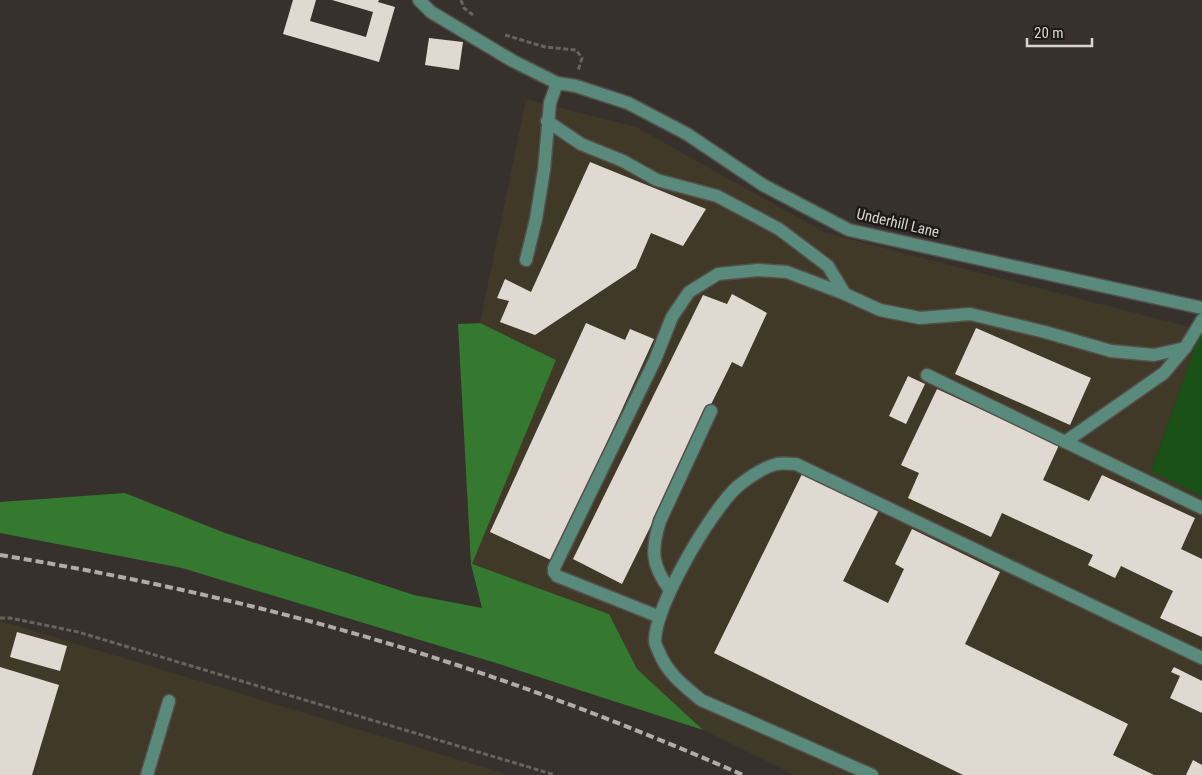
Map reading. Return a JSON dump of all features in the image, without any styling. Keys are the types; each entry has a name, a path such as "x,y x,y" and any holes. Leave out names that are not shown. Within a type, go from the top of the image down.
{"street":[{"name":"Underhill Lane","path":"419,0 431,12 479,42 557,83 576,86 628,103 687,134 763,185 849,230 1202,308"},
{"path":"526,260 536,219 544,170 550,103 557,83"},
{"path":"547,121 581,144 623,161 658,180 717,196 779,229 828,266 845,294"},
{"path":"660,617 557,576 554,568 655,360 672,317 689,292 718,274 758,270 787,272 845,294 880,310 920,318 970,314 1046,332 1111,351 1154,355 1185,348"},
{"path":"1065,442 1164,373 1185,348 1202,320"},
{"path":"927,375 1202,508"},
{"path":"670,590 660,576 655,564 654,540 660,521 711,411"},
{"path":"872,775 701,700 678,681 664,664 655,642 660,617 670,590 706,526 737,488 763,470 778,464 796,464 1202,658"},
{"path":"147,775 169,701"}],"path":[{"path":"461,0 464,8 478,20"},
{"path":"501,34 545,46 576,50 582,58 578,68 576,86"},
{"path":"0,618 10,618 78,632 556,775"}],"shaded area":[{"path":"526,99 636,127 826,233 1201,330 1151,470 1202,496 1202,775 795,775 703,730 637,669 609,614 471,564 556,360 480,323"},
{"path":"0,621 8,623 509,775 0,775"}],"green space":[{"path":"480,323 556,360 472,564 609,614 637,669 703,730 496,663 182,568 0,533 0,502 125,493 225,533 414,595 482,608 471,564 458,324"},
{"path":"1202,331 1202,496 1151,471"}],"building":[{"path":"293,0 316,0 310,21 366,37 373,12 332,0 379,0 378,2 395,7 379,62 283,34"},
{"path":"429,38 463,42 459,70 425,65"},
{"path":"590,162 706,209 683,246 651,233 636,268 535,335 500,322 509,301 497,298 505,279 531,292"},
{"path":"732,294 767,313 742,367 732,362 622,584 573,559 703,295 727,304"},
{"path":"586,323 625,340 630,329 654,339 553,561 490,532"},
{"path":"976,328 1091,378 1070,425 955,374"},
{"path":"908,376 925,384 906,424 889,416"},
{"path":"937,389 1059,445 1043,480 1089,501 1102,475 1195,518 1181,549 1202,559 1202,637 1160,618 1173,591 1121,566 1115,578 1088,565 1093,555 1002,513 991,537 908,498 919,473 901,465"},
{"path":"803,472 879,510 843,581 888,603 904,569 895,564 912,529 1000,572 965,644 1128,724 1113,755 1154,775 963,775 714,653"},
{"path":"17,632 67,646 60,671 10,657"},
{"path":"0,667 59,685 32,775 0,775"},
{"path":"1174,667 1202,681 1202,713 1170,698 1180,676 1171,672"},
{"path":"1193,760 1202,765 1202,775 1186,775"}],"railway":[{"path":"0,555 110,575 218,598 406,649 520,686 688,751 743,775"}]}
